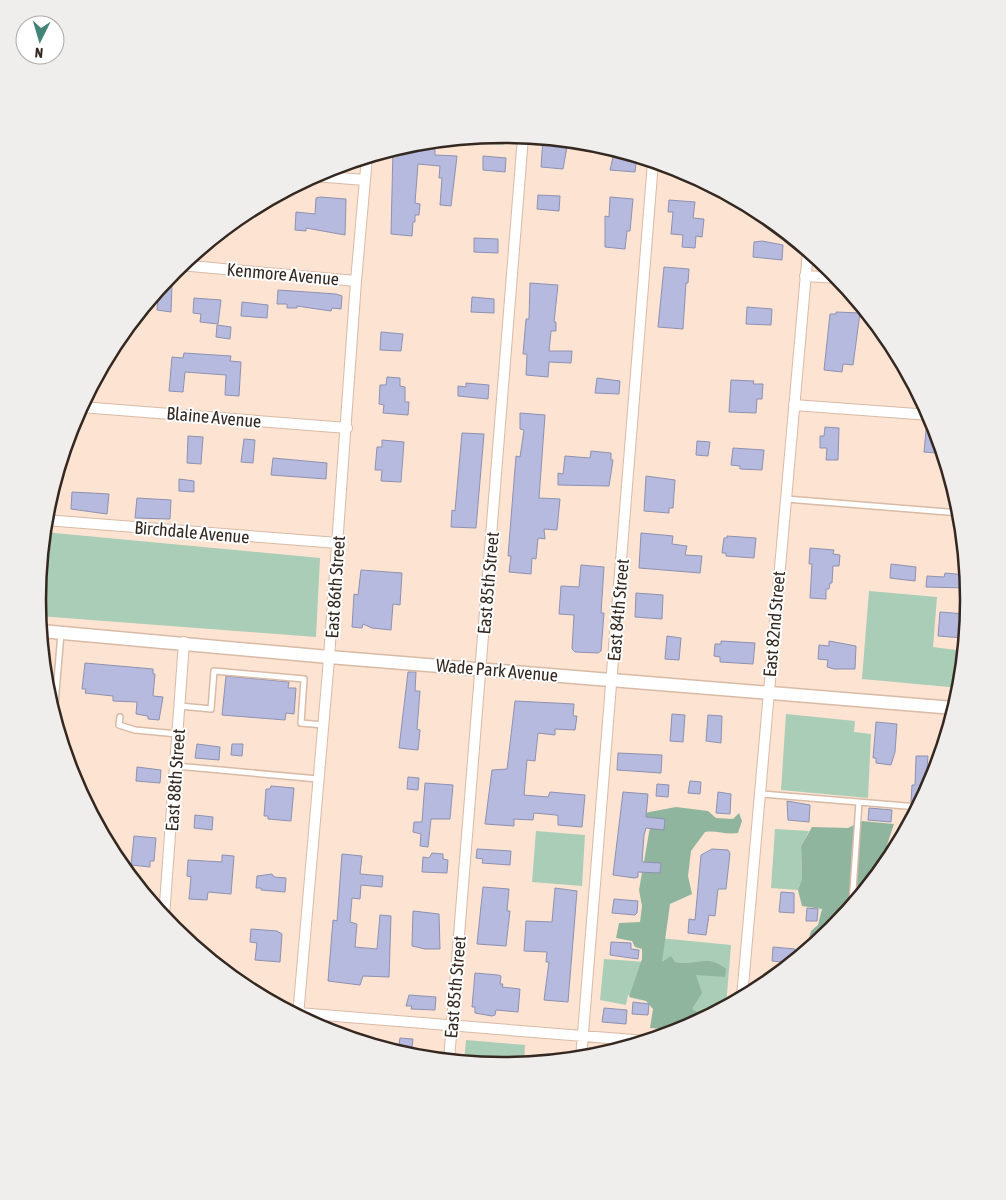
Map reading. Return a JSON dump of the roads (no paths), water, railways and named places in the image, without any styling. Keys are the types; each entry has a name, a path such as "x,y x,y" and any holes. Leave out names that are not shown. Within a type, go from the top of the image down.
{"street":[{"name":"East 85th Street","path":"450,1054 523,144"},
{"name":"East 86th Street","path":"299,1009 324,725 347,428 356,281 366,164"},
{"name":"East 84th Street","path":"582,1050 653,168"},
{"path":"330,177 365,180"},
{"name":"East 82nd Street","path":"743,989 807,260"},
{"name":"Kenmore Avenue","path":"191,267 356,281"},
{"path":"805,276 826,277"},
{"path":"794,405 920,414"},
{"name":"Blaine Avenue","path":"89,407 347,428"},
{"name":"Birchdale Avenue","path":"53,521 338,543"},
{"name":"Wade Park Avenue","path":"47,631 184,642 329,657 947,707"},
{"name":"East 88th Street","path":"165,906 179,734 184,642"},
{"path":"315,1016 627,1039"}],"lane":[{"path":"785,499 951,512"},
{"path":"56,693 61,632"},
{"path":"180,706 211,709 214,672 304,679 301,723 324,725"},
{"path":"120,717 119,725 135,730 179,734"},
{"path":"176,766 319,779"},
{"path":"761,794 911,806"},
{"path":"853,893 859,802"}]}
